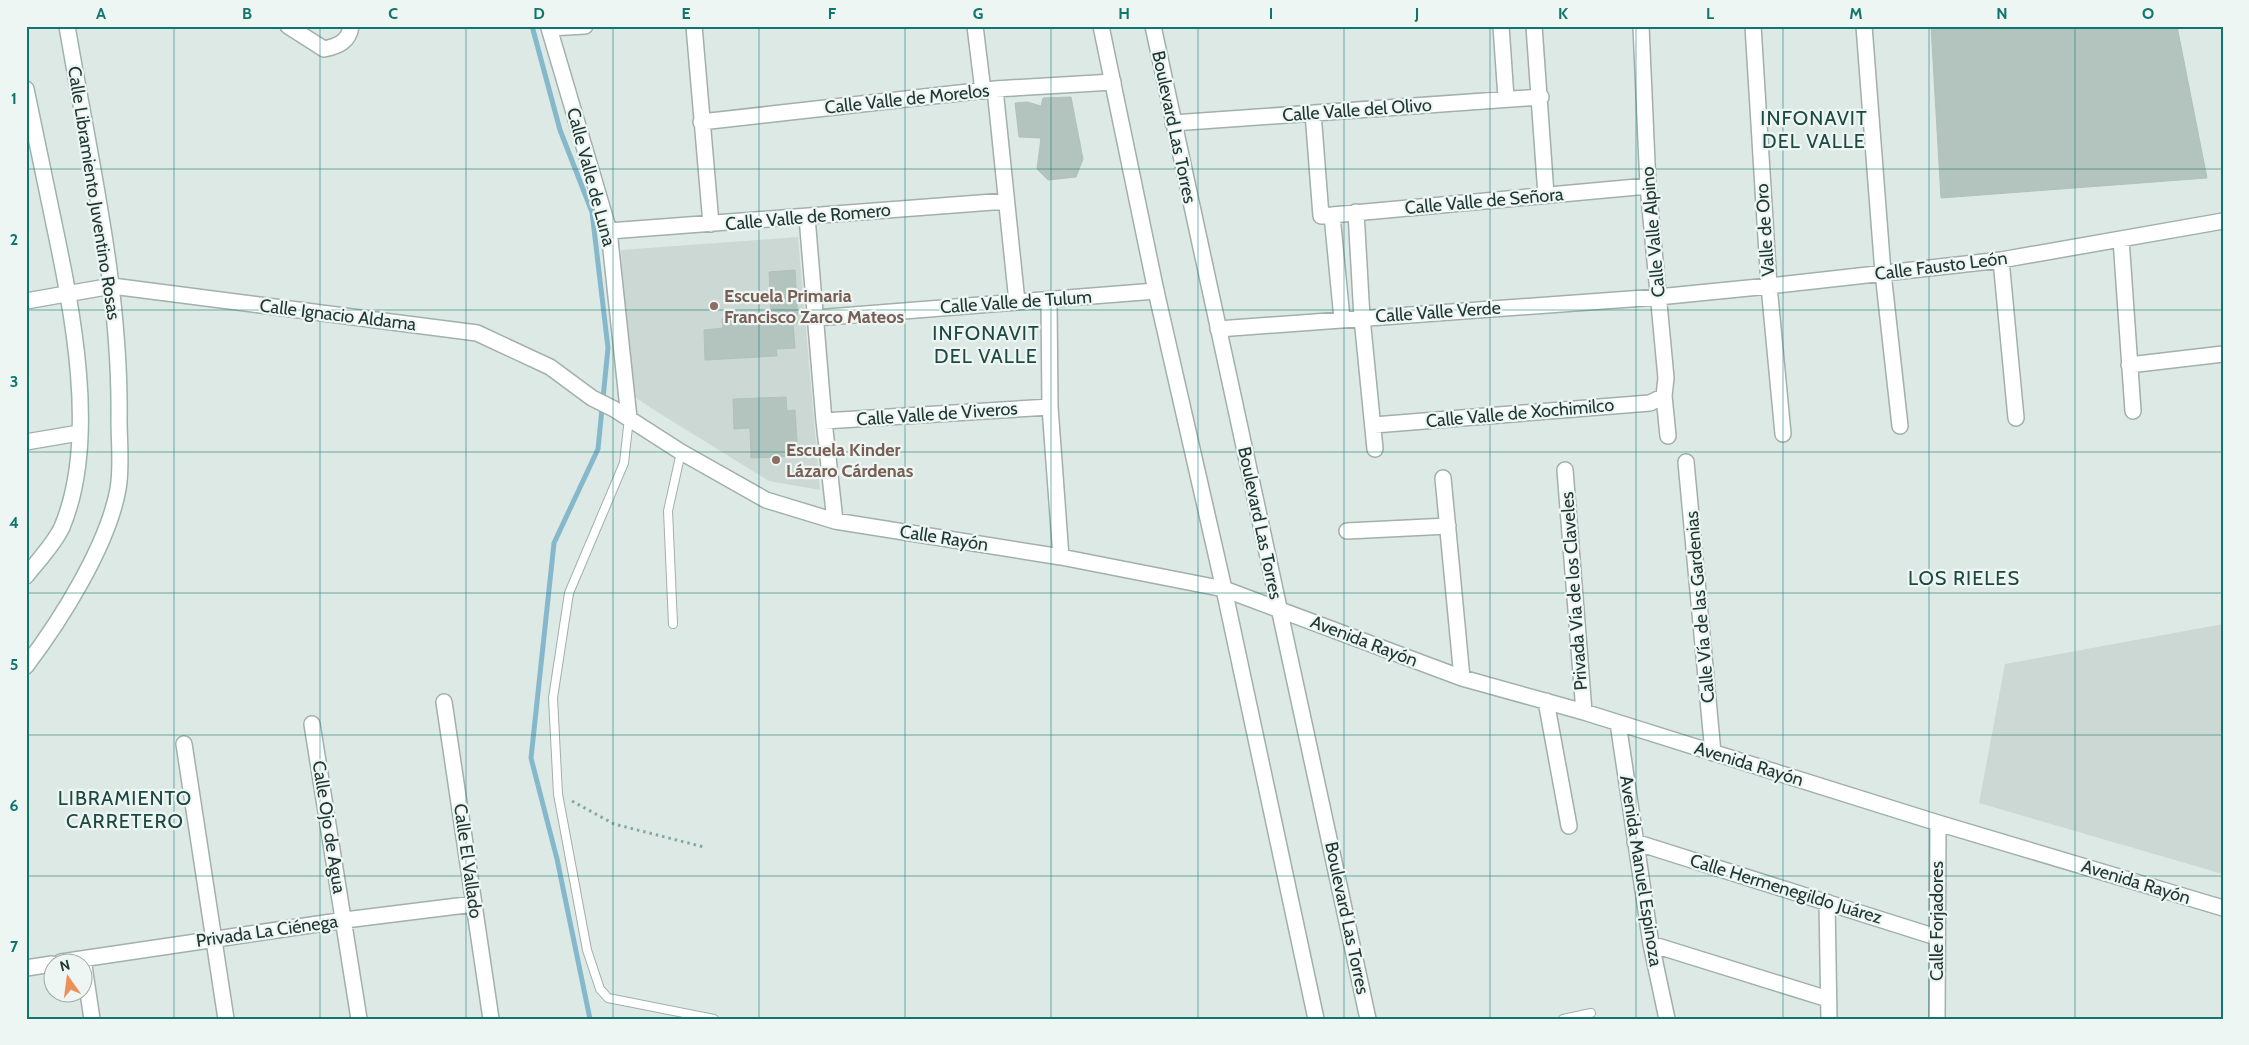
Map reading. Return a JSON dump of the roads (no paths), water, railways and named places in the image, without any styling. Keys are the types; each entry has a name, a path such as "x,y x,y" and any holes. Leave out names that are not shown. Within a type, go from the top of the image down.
{"street":[{"name":"Calle Libramiento Juventino Rosas","path":"26,666 44,643 100,547 118,488 120,384 112,286 67,26"},
{"path":"288,26 324,49 339,46 350,35 351,26"},
{"name":"Calle Valle de Luna","path":"585,26 550,28 609,231 629,418"},
{"path":"694,26 711,224"},
{"path":"975,26 989,90 1006,201 1017,302"},
{"path":"1101,26 1156,292 1224,589 1316,1019"},
{"name":"Boulevard Las Torres","path":"1153,26 1368,1019"},
{"path":"1501,26 1506,98"},
{"path":"1534,26 1546,195"},
{"name":"Calle Valle Alpino","path":"1640,26 1648,186 1666,378 1664,396 1668,436"},
{"name":"Valle de Oro","path":"1752,26 1769,286 1783,434"},
{"path":"1864,26 1883,273 1900,426"},
{"name":"Calle Valle de Morelos","path":"701,122 989,90 1113,82"},
{"path":"26,89 68,292 79,384 79,433 76,480 61,528 26,576"},
{"name":"Calle Valle del Olivo","path":"1173,123 1540,97"},
{"path":"1313,113 1342,319"},
{"name":"Calle Valle de Señora","path":"1326,215 1648,186"},
{"name":"Calle Valle de Romero","path":"609,231 1006,201"},
{"path":"1356,212 1362,318 1375,449"},
{"path":"806,217 835,521"},
{"name":"Calle Fausto León","path":"1658,297 2001,260 2223,221"},
{"path":"2121,239 2133,411"},
{"path":"2001,260 2016,418"},
{"name":"Calle Ignacio Aldama","path":"26,301 68,292 112,286 477,333 550,367 592,398 629,418"},
{"name":"Calle Valle de Tulum","path":"815,318 1156,292"},
{"name":"Calle Valle Verde","path":"1218,329 1658,297"},
{"path":"1049,300 1050,407 1061,556"},
{"path":"2129,365 2223,354"},
{"name":"Calle Valle de Xochimilco","path":"1374,425 1650,403 1664,396"},
{"name":"Calle Valle de Viveros","path":"824,421 1050,407"},
{"name":"Calle Rayón","path":"629,418 681,452 766,500 835,521 1061,556 1224,589 1279,609"},
{"path":"26,442 79,433"},
{"name":"Calle Vía de las Gardenias","path":"1686,462 1713,753"},
{"name":"Privada Vía de los Claveles","path":"1565,470 1584,712"},
{"path":"1443,478 1462,678"},
{"path":"1348,531 1448,526"},
{"name":"Avenida Rayón","path":"1279,609 1462,678 1584,712 1938,823 2223,908"},
{"path":"1546,701 1569,826"},
{"name":"Calle El Vallado","path":"444,702 491,1019"},
{"name":"Avenida Manuel Espinoza","path":"1618,723 1651,944 1667,1019"},
{"name":"Calle Ojo de Agua","path":"312,724 345,920 359,1019"},
{"path":"184,744 226,1019"},
{"name":"Calle Forjadores","path":"1937,1019 1938,823"},
{"name":"Calle Hermenegildo Juárez","path":"1635,842 1936,937"},
{"path":"1827,902 1829,1019"},
{"name":"Privada La Ciénega","path":"92,958 345,920 474,904"},
{"path":"1651,944 1828,999"},
{"path":"26,968 42,966"},
{"path":"89,1002 92,1019"}],"lane":[{"path":"629,418 624,463 569,593 553,698 558,794 587,950 600,989 608,998 714,1019"},
{"path":"672,624 668,511 681,452"},
{"path":"1563,1019 1591,1013"}],"waterway":[{"path":"532,26 560,130 592,212 608,348 598,449 554,543 531,758 557,859 590,1019"}],"place":[{"name":"Escuela Primaria Francisco Zarco Mateos","path":"714,306"},
{"name":"Escuela Kinder Lázaro Cárdenas","path":"776,460"}],"district":[{"name":"INFONAVIT DEL VALLE","path":"1814,130"},
{"name":"INFONAVIT DEL VALLE","path":"986,344"},
{"name":"LOS RIELES","path":"1964,578"},
{"name":"LIBRAMIENTO CARRETERO","path":"125,810"}]}
